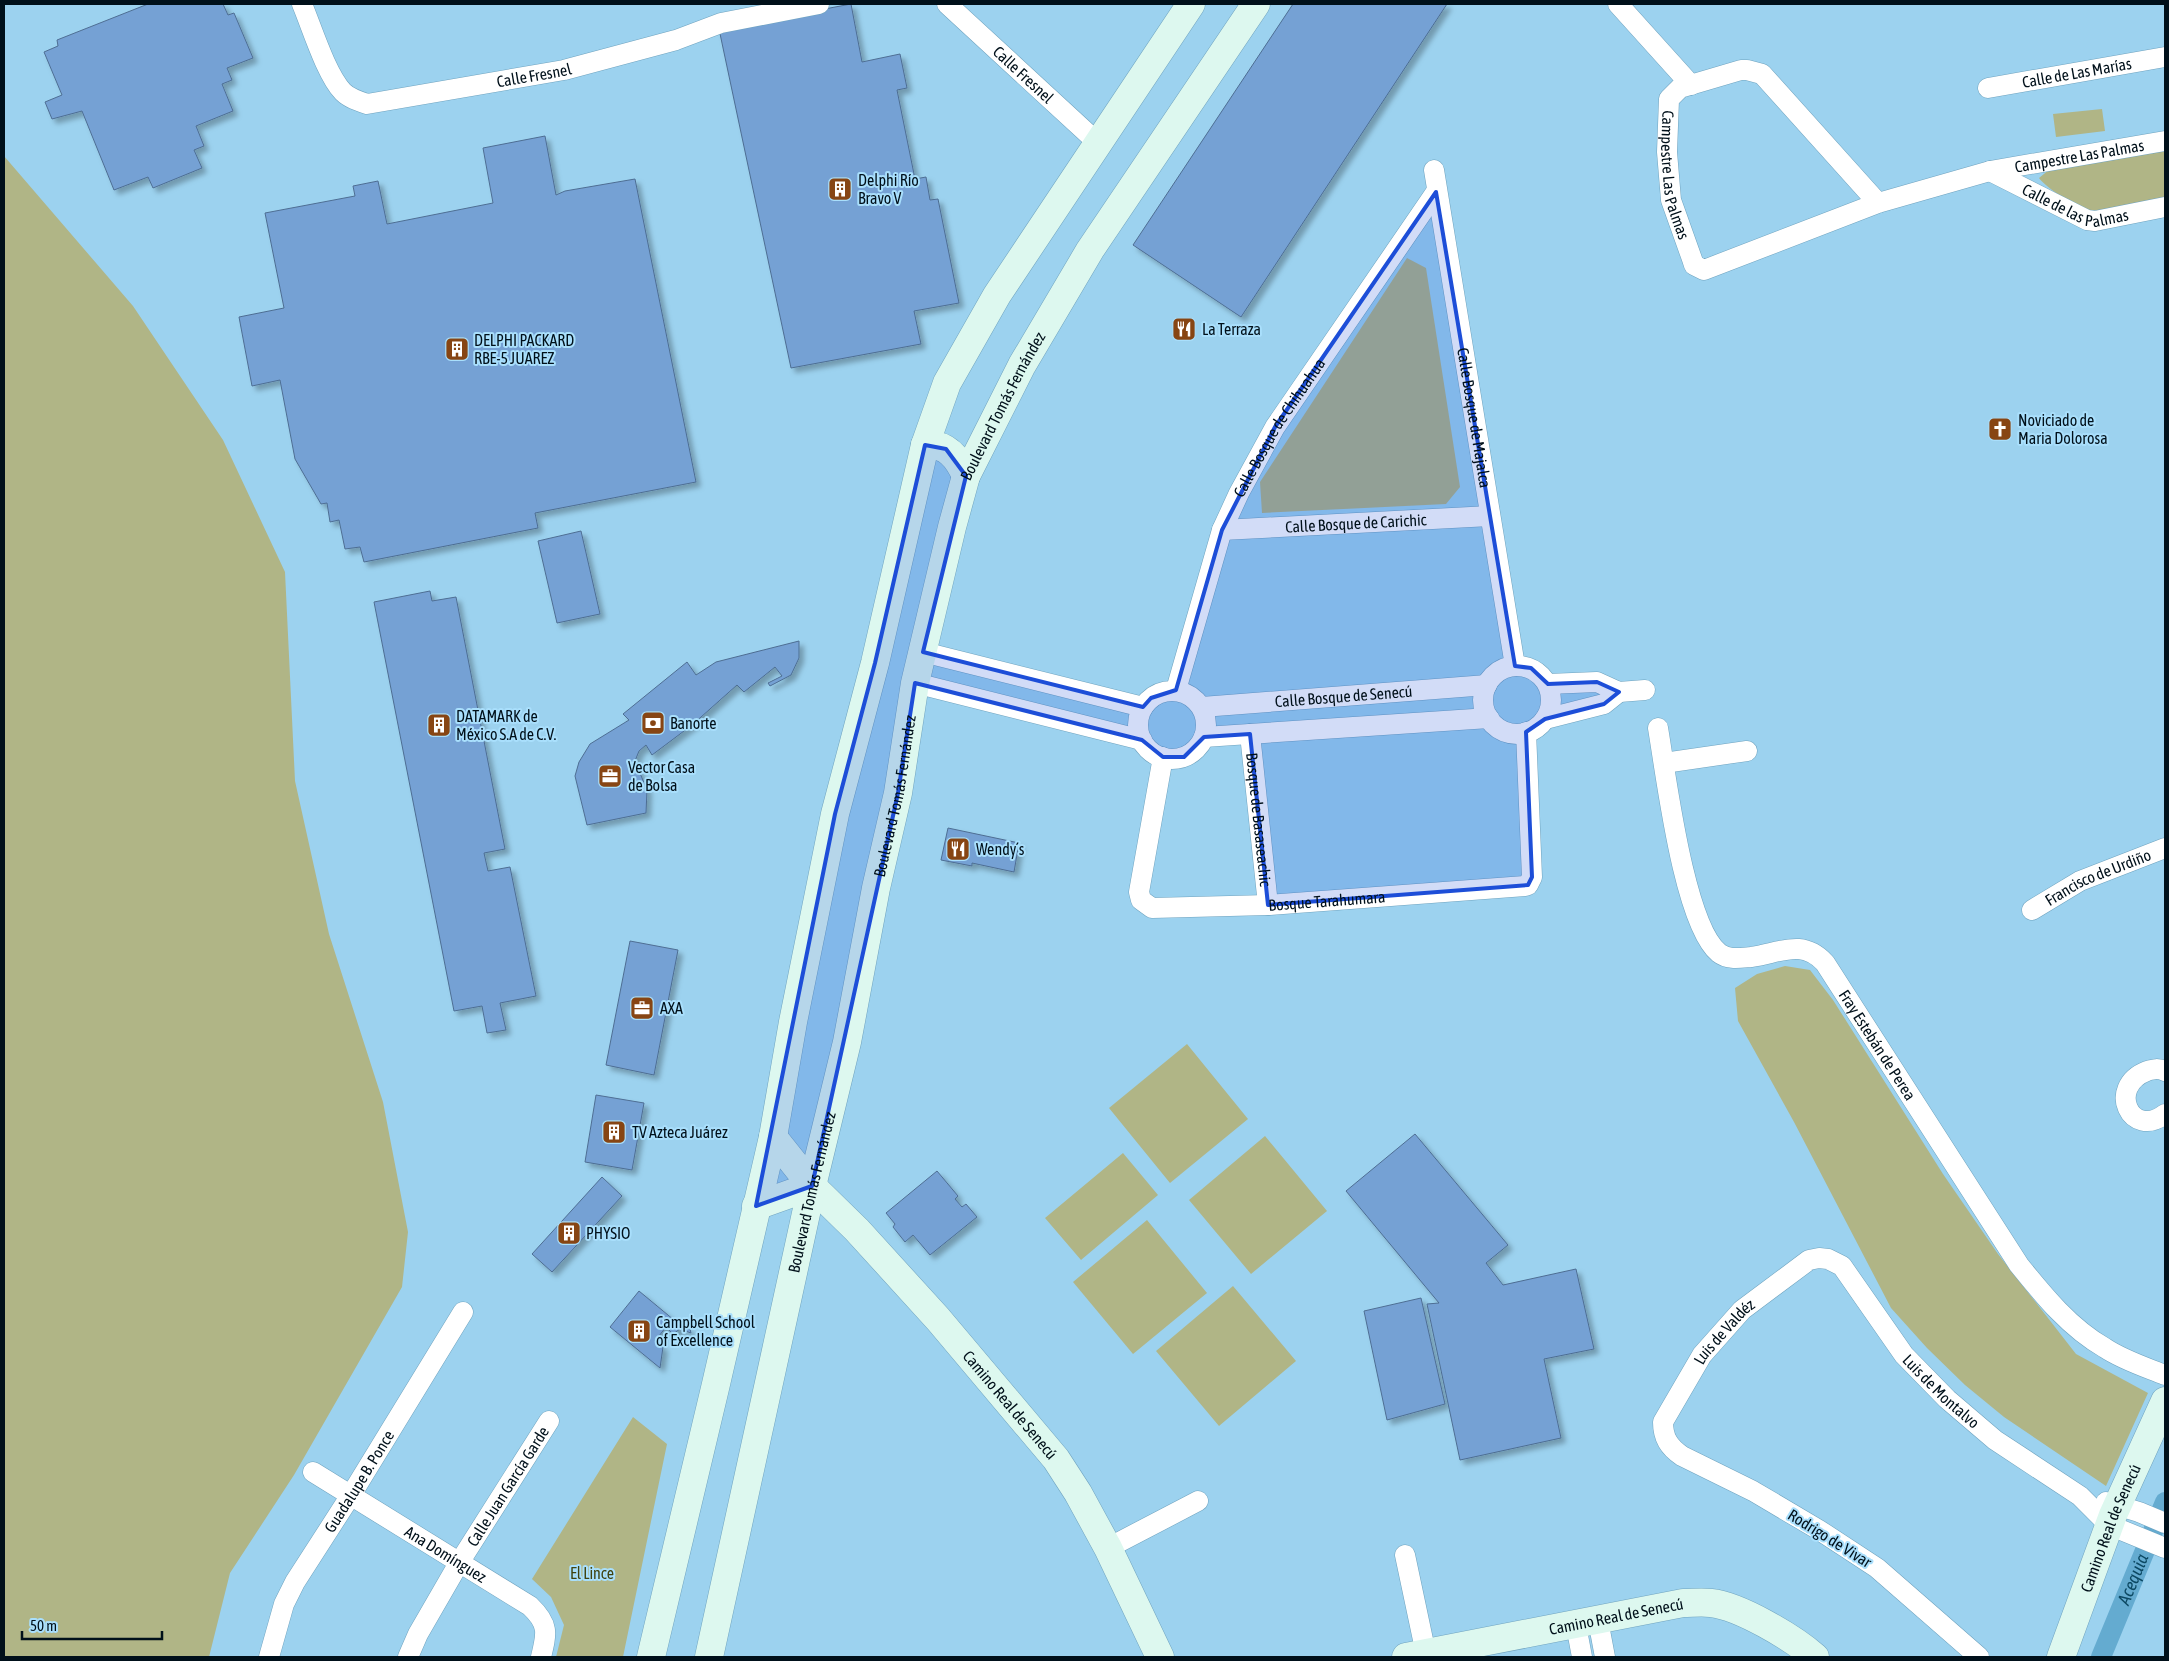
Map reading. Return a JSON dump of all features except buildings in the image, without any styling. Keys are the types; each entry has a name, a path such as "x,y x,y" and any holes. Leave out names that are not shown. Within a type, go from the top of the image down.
{"main road":[{"path":"650,1657 773,1137 793,1022 834,814 875,663 925,445 947,383 997,294 1191,4"},
{"name":"Boulevard Tomás Fernández","path":"709,1657 812,1186 847,1042 876,888 898,793 916,683 952,527 966,476 1022,365 1090,250 1256,4"},
{"path":"925,445 940,445 946,448 960,464 966,476"},
{"name":"Camino Real de Senecú","path":"773,1137 812,1186 846,1218 938,1319 1056,1460 1078,1493 1108,1548 1160,1657"},
{"path":"756,1206 812,1186"},
{"name":"Camino Real de Senecú","path":"2060,1657 2124,1519 2165,1401"},
{"name":"Camino Real de Senecú","path":"1416,1656 1683,1603 1712,1603 1738,1611 1768,1626 1815,1657"}],"street":[{"name":"Calle Fresnel","path":"302,4 334,81 344,93 355,100 367,104 564,70 676,40 721,23 819,4"},
{"name":"Calle Fresnel","path":"947,4 1099,144"},
{"path":"1618,4 1691,85"},
{"name":"Calle de Las Marías","path":"1988,88 2165,57"},
{"name":"Campestre Las Palmas","path":"1878,203 1762,74 1742,70 1677,90 1669,99 1666,152 1671,200 1692,259 1699,268 1708,270 1878,203 1990,171 2165,141"},
{"name":"Calle Bosque de Majalca","path":"1434,170 1436,192 1514,666"},
{"name":"Calle de las Palmas","path":"1990,171 2087,220 2095,222 2165,207"},
{"name":"Calle Bosque de Chihuahua","path":"1176,690 1222,530 1239,492 1275,427 1436,192"},
{"name":"Calle Bosque de Carichic","path":"1222,530 1490,516"},
{"path":"923,652 1143,707"},
{"path":"1514,666 1531,668 1548,684 1551,696 1550,708 1545,719 1537,727 1526,732 1507,732 1489,718 1484,707 1484,695 1493,675 1503,669 1514,666"},
{"path":"1548,684 1598,682 1618,692 1645,690"},
{"path":"916,683 1142,740"},
{"name":"Calle Bosque de Senecú","path":"1202,707 1487,685"},
{"path":"1176,690 1186,694 1202,707 1206,718 1204,737 1198,747 1184,757 1163,758 1153,752 1142,740 1139,718 1143,707 1151,698 1164,691 1176,690"},
{"path":"1545,719 1604,704 1618,692"},
{"name":"Calle Bosque de Senecú","path":"1204,737 1489,718"},
{"name":"Fray Estebán de Perea","path":"1658,728 1686,884 1699,921 1711,946 1720,954 1731,959 1794,949 1807,949 1816,953 1825,963 2019,1265 2047,1300 2074,1325 2104,1348 2165,1375"},
{"name":"Bosque Tarahumara","path":"1163,758 1139,892 1141,900 1152,908 1268,905 1525,886 1528,884 1532,877 1526,732"},
{"name":"Bosque de Basaseachic","path":"1250,734 1268,905"},
{"path":"1664,763 1747,751"},
{"name":"Francisco de Urdiño","path":"2032,910 2080,881 2165,848"},
{"path":"2165,1071 2154,1069 2144,1072 2128,1086 2124,1097 2126,1108 2134,1117 2144,1122 2156,1120 2165,1114"},
{"name":"Luis de Valdéz","path":"1666,1441 1663,1422 1702,1356 1713,1342 1742,1310 1802,1263 1819,1258 1828,1259"},
{"name":"Luis de Montalvo","path":"1828,1259 1842,1266 1904,1355 1947,1399 1995,1440 2080,1496 2124,1519"},
{"name":"Guadalupe B. Ponce","path":"269,1657 284,1604 295,1582 352,1495 463,1312"},
{"name":"Calle Juan García Garde","path":"408,1657 418,1634 459,1563 549,1421"},
{"name":"Rodrigo de Vivar","path":"1666,1441 1672,1449 1682,1456 1752,1491 1819,1530 1877,1568 1980,1657"},
{"name":"Ana Domínguez","path":"313,1472 530,1606 541,1617 545,1627 546,1638 541,1657"},
{"path":"1108,1548 1198,1501"},
{"path":"2124,1519 2165,1523"},
{"path":"2124,1519 2165,1548"},
{"path":"1405,1556 1416,1656"},
{"path":"1582,1657 1587,1622"},
{"path":"1587,1622 1605,1657"}],"highlighted area":[{"path":"1436,192 1515,666 1531,668 1548,684 1597,682 1619,692 1604,704 1545,719 1526,732 1532,877 1528,885 1268,905 1250,734 1204,737 1184,757 1163,757 1142,740 915,683 898,793 812,1186 756,1206 835,814 875,663 925,445 946,449 966,476 923,652 1143,707 1151,698 1176,690 1222,530 1275,427"}],"green space":[{"path":"2102,109 2105,131 2056,137 2053,114"},
{"path":"2165,148 2165,197 2096,211 2083,208 2066,199 2049,188 2039,178 2050,169"},
{"path":"4,156 133,306 223,440 285,572 295,781 329,934 383,1102 408,1232 402,1287 294,1475 230,1573 209,1657 4,1657"},
{"path":"1407,258 1426,268 1460,487 1446,504 1262,513 1260,482"},
{"path":"1785,966 1810,970 1833,1000 1943,1174 1998,1254 2076,1354 2148,1393 2106,1486 2004,1417 1965,1385 1927,1348 1891,1308 1794,1122 1738,1021 1735,988 1757,974"},
{"path":"1187,1044 1248,1119 1170,1183 1109,1108"},
{"path":"1265,1136 1327,1211 1251,1274 1189,1200"},
{"path":"1123,1153 1158,1195 1081,1260 1045,1218"},
{"path":"1147,1220 1207,1293 1133,1354 1073,1282"},
{"path":"1233,1286 1296,1361 1219,1426 1156,1351"},
{"name":"El Lince","path":"633,1417 667,1444 623,1657 556,1657 564,1625 551,1597 532,1579"}],"waterway":[{"name":"Acequia","path":"2101,1657 2165,1502"}],"place":[{"name":"Delphi Río Bravo V","path":"840,189"},
{"name":"La Terraza","path":"1184,329"},
{"name":"DELPHI PACKARD RBE-5 JUAREZ","path":"457,349"},
{"name":"Noviciado de Maria Dolorosa","path":"2000,429"},
{"name":"Banorte","path":"653,723"},
{"name":"DATAMARK de México S.A de C.V.","path":"439,725"},
{"name":"Vector Casa de Bolsa","path":"610,776"},
{"name":"Wendy´s","path":"958,849"},
{"name":"AXA","path":"642,1008"},
{"name":"TV Azteca Juárez","path":"614,1132"},
{"name":"PHYSIO","path":"569,1233"},
{"name":"Campbell School of Excellence","path":"639,1331"}]}
